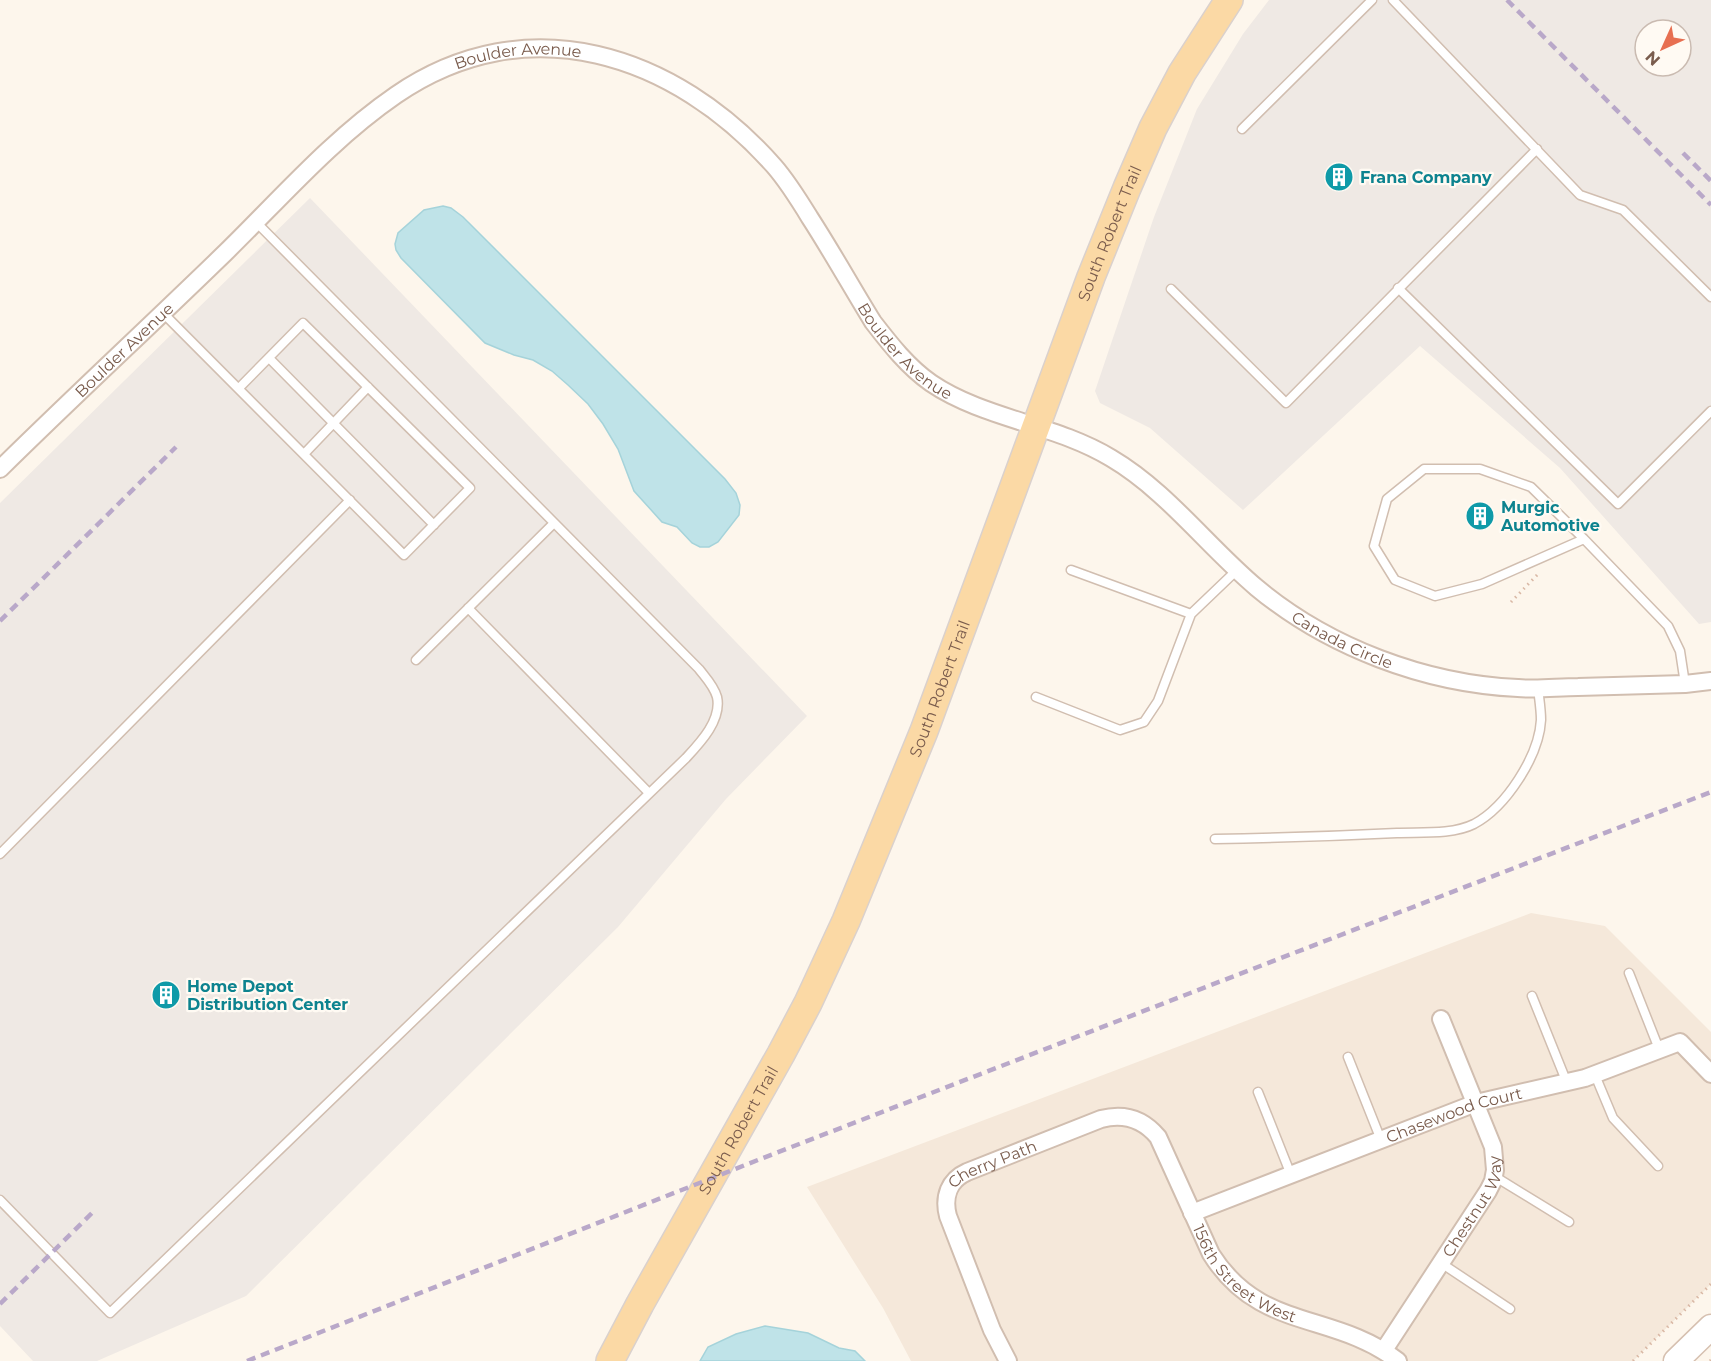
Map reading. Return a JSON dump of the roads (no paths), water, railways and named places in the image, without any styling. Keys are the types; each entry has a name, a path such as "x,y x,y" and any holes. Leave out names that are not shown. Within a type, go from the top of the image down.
{"main road":[{"name":"South Robert Trail","path":"610,1361 781,1054 808,1003 846,921 924,731 1110,227 1153,129 1182,73 1229,0"}],"street":[{"name":"Boulder Avenue","path":"0,469 163,313 318,159 364,120 397,95 445,68 490,54 534,47 561,49 627,62 686,90 729,123 774,165 805,210 873,322 911,366 930,382 971,404 1038,426"},
{"name":"Canada Circle","path":"1038,426 1088,446 1126,468 1157,492 1263,593 1300,619 1360,650 1409,668 1469,683 1518,689 1685,684 1711,681"},
{"name":"Chestnut Way","path":"1384,1350 1488,1191 1494,1176 1493,1147 1441,1018"},
{"name":"Chasewood Court","path":"1192,1213 1476,1103 1595,1075 1680,1042 1711,1074"},
{"name":"Cherry Path","path":"1008,1361 992,1330 948,1216 947,1196 952,1183 967,1172 1101,1119 1128,1117 1145,1124"},
{"name":"156th Street West","path":"1145,1124 1162,1145 1204,1241 1220,1267 1240,1289 1253,1299 1279,1312 1345,1332 1384,1350 1398,1361"},
{"path":"1676,1361 1711,1327"}],"lane":[{"path":"1242,129 1372,0"},
{"path":"1393,0 1580,195 1623,210 1711,297"},
{"path":"1171,289 1286,403 1537,149"},
{"path":"0,1200 110,1313 703,740 717,710 717,699 713,687 699,669 256,222"},
{"path":"1398,288 1618,504 1711,411"},
{"path":"163,313 404,555 471,488 303,323 239,388"},
{"path":"268,358 434,525"},
{"path":"304,454 369,387"},
{"path":"1584,539 1482,584 1435,596 1395,580 1374,546 1387,500 1424,469 1480,469 1531,487 1584,539 1668,626 1680,651 1685,684"},
{"path":"0,854 350,500"},
{"path":"416,660 554,523"},
{"path":"1071,570 1191,614"},
{"path":"1036,697 1120,730 1144,722 1158,701 1191,614 1237,570"},
{"path":"468,608 649,793"},
{"path":"1215,839 1436,831 1459,829 1474,823 1491,811 1523,773 1536,744 1541,720 1538,688"},
{"path":"1629,973 1659,1049"},
{"path":"1532,996 1567,1083"},
{"path":"1348,1057 1381,1140"},
{"path":"1595,1075 1613,1118 1658,1166"},
{"path":"1258,1092 1291,1175"},
{"path":"1494,1176 1569,1222"},
{"path":"1441,1263 1510,1308"}],"water":[{"path":"443,206 451,208 463,217 725,479 736,493 740,505 739,515 718,542 709,547 700,547 692,543 677,527 662,522 634,491 618,449 588,404 552,371 533,360 485,343 401,258 395,244 398,233 424,210"},
{"path":"765,1326 808,1333 839,1348 855,1351 865,1361 700,1361 708,1347 736,1334"}],"railway":[{"path":"1507,0 1711,205"},
{"path":"1683,153 1711,181"},
{"path":"0,621 176,447"},
{"path":"247,1361 763,1158 1711,792"},
{"path":"0,1304 95,1210"}],"place":[{"name":"Frana Company","path":"1339,177"},
{"name":"Murgic Automotive","path":"1480,516"},
{"name":"Home Depot Distribution Center","path":"166,995"}]}
